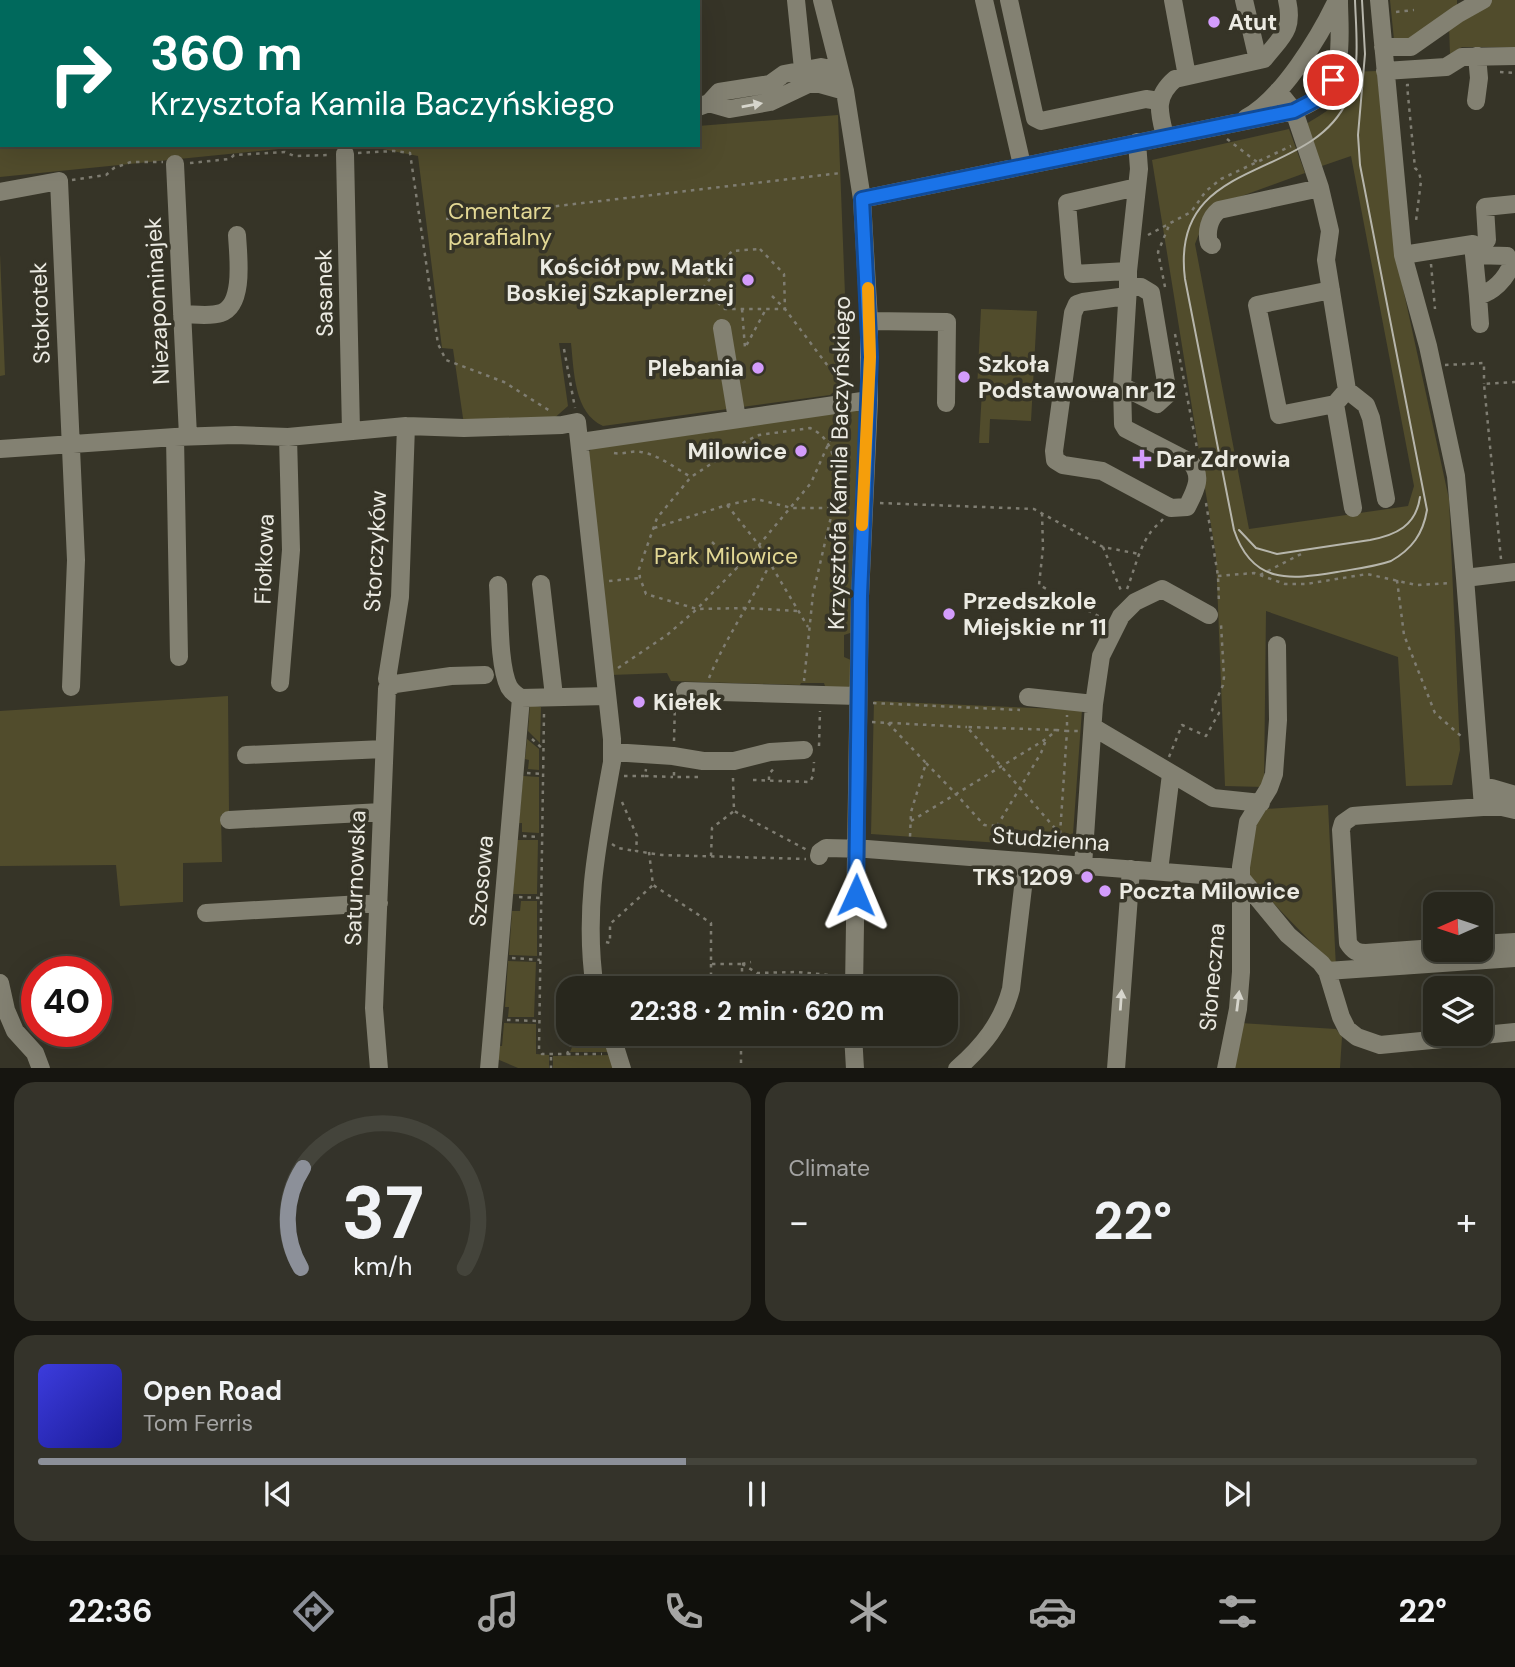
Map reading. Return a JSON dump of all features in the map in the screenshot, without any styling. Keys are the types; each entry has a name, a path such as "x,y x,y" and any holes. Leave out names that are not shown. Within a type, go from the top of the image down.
{"street":[{"path":"796,0 806,77"},
{"name":"Krzysztofa Kamila Baczyńskiego","path":"822,0 845,91 862,199 869,321 869,400 863,498 858,699 857,849 849,976"},
{"path":"984,0 1022,165"},
{"path":"1009,0 1035,118 1041,121 1146,99 1159,101"},
{"path":"1172,0 1188,76"},
{"path":"1244,0 1258,61"},
{"path":"1165,136 1159,101 1168,86 1175,79 1264,59 1290,25 1287,0"},
{"path":"862,199 1294,111 1319,98 1333,80 1338,60 1338,0"},
{"path":"1240,121 1258,111 1279,91 1326,24 1338,0"},
{"path":"1383,47 1411,47 1461,6 1483,0"},
{"path":"1384,6 1383,47 1403,255 1456,476 1461,580 1479,739 1483,807"},
{"path":"1385,71 1446,67 1462,57 1478,62 1515,56"},
{"path":"1476,101 1478,62"},
{"path":"806,77 821,67 840,71"},
{"path":"704,105 719,92 770,84 784,74 806,77 845,91"},
{"path":"1279,91 1294,111 1320,188 1329,231 1326,260 1347,390 1366,405 1371,418 1386,499"},
{"path":"1127,285 1077,304 1073,313 1055,460 1063,465 1101,471 1171,508 1187,507 1198,485 1195,468 1190,462 1126,429 1122,424 1127,285 1139,169 1137,142"},
{"name":"Sasanek","path":"345,154 351,431"},
{"name":"Niezapominajek","path":"175,164 182,314 179,657"},
{"name":"Stokrotek","path":"0,192 59,181 76,560 71,687"},
{"path":"1122,386 1157,404 1168,394 1152,293 1141,287 1073,274 1067,204 1137,187"},
{"path":"1212,245 1207,234 1211,219 1219,210 1320,188"},
{"path":"1487,240 1485,207 1515,204"},
{"path":"182,314 222,313 233,304 239,285 237,235"},
{"path":"1403,255 1473,244 1480,324"},
{"path":"1474,255 1507,256 1511,265 1507,276 1486,294 1478,296"},
{"path":"1331,290 1257,305 1279,415 1335,404 1347,390"},
{"path":"869,321 947,322 946,403"},
{"path":"722,328 737,419"},
{"path":"581,442 869,400"},
{"path":"1335,404 1353,508"},
{"path":"0,449 181,437 288,437 406,426 464,428 562,425 577,422 612,752 589,908 593,976"},
{"name":"Storczyków","path":"387,684 400,597 406,426"},
{"name":"Fiołkowa","path":"281,682 291,550 288,437"},
{"path":"1461,580 1509,572"},
{"path":"541,584 549,696"},
{"path":"498,585 503,662 508,685 514,694 521,698 607,696"},
{"path":"1083,861 1094,704 1101,656 1129,599 1162,589 1209,615"},
{"name":"Słoneczna","path":"1226,1068 1238,1009 1241,972 1241,878 1248,822 1261,803 1273,774 1278,720 1277,645"},
{"path":"387,684 485,674"},
{"name":"Saturnowska","path":"379,1068 374,1008 387,684"},
{"path":"685,696 708,692 858,699"},
{"name":"Szosowa","path":"489,1065 521,698"},
{"path":"1023,704 1094,704"},
{"path":"1092,730 1213,798 1261,803"},
{"path":"246,755 384,749"},
{"path":"612,752 673,756 734,769 770,752 812,753"},
{"path":"1159,871 1168,772"},
{"path":"1482,788 1515,795"},
{"path":"1423,954 1358,953 1348,943 1343,823 1353,816 1483,807 1515,810"},
{"path":"229,820 382,813"},
{"name":"Studzienna","path":"819,856 823,849 857,849 1026,862 1083,861 1131,869 1241,878"},
{"path":"958,1068 988,1038 1006,1006 1011,989 1026,862"},
{"path":"1116,1068 1131,869"},
{"path":"1241,878 1288,935 1312,954 1327,971 1341,1017 1347,1029 1357,1037 1380,1045 1515,1032"},
{"path":"206,913 379,903"},
{"path":"1493,943 1515,942"},
{"path":"1327,971 1423,957"},
{"path":"1493,957 1515,958"},
{"path":"0,983 6,1010 15,1031 35,1053 41,1068"},
{"path":"854,1046 855,1068"}],"path":[{"path":"1384,6 1413,10"},
{"path":"1478,62 1502,73 1515,73"},
{"path":"1410,223 1416,222 1420,181 1419,172 1415,168 1407,85 1421,84"},
{"path":"1227,139 1257,162"},
{"path":"1139,240 1191,212 1206,191 1221,179 1303,140"},
{"path":"410,147 410,153"},
{"path":"446,219 848,171"},
{"path":"1166,290 1158,252 1170,223"},
{"path":"760,249 784,274 785,309 725,309 702,289 732,251 760,249"},
{"path":"1430,250 1436,319"},
{"path":"606,676 638,656 697,609 759,545 811,483 845,409 843,397 849,395 847,391 785,309 772,296"},
{"path":"742,309 745,348 766,309"},
{"path":"1173,328 1198,456"},
{"path":"564,349 577,422"},
{"path":"1432,367 1484,363 1484,384 1509,572"},
{"path":"1484,384 1515,382"},
{"path":"753,780 810,782 813,776 808,628 833,508 835,461 829,443 810,428 759,435 691,477 657,518 639,569 646,594 697,609 797,611"},
{"path":"610,453 622,455 637,451 651,454 691,477"},
{"path":"1168,772 1182,725 1206,736 1219,713 1212,710 1223,685 1217,576 1205,496"},
{"path":"654,528 727,505 756,499 792,508 833,508"},
{"path":"873,503 1034,509 1103,547 1139,554"},
{"path":"727,505 759,545 808,628"},
{"path":"1042,513 1043,548 1039,585 1111,622"},
{"path":"712,542 738,567"},
{"path":"1103,547 1129,599"},
{"path":"1259,575 1301,554"},
{"path":"708,692 709,678 726,638 747,608 770,564"},
{"path":"1217,576 1254,573 1285,584 1306,584 1367,574 1416,585 1461,580"},
{"path":"596,583 640,578"},
{"path":"1397,580 1404,635 1436,713 1466,741 1479,739"},
{"path":"549,696 540,898 539,1050 542,1054 620,1061"},
{"path":"674,777 675,701 685,696"},
{"path":"858,699 1023,704"},
{"path":"1067,711 1057,854 1083,861"},
{"path":"869,722 1092,730"},
{"path":"888,723 984,825 998,826"},
{"path":"967,727 1060,834"},
{"path":"911,821 1057,730"},
{"path":"996,850 998,826 1041,753 1046,739"},
{"path":"645,776 646,755"},
{"path":"910,844 911,812 926,763"},
{"path":"723,777 734,769"},
{"path":"734,769 734,811"},
{"path":"622,786 622,776 703,777"},
{"path":"622,796 621,805 637,836 636,851"},
{"path":"711,856 712,828 734,811"},
{"path":"734,811 819,856"},
{"path":"611,841 618,848 662,855 809,859 819,856"},
{"path":"649,852 653,885 711,923 711,976"},
{"path":"590,942 610,943 610,924 653,885"},
{"path":"505,897 540,898"},
{"path":"499,957 540,960"},
{"path":"711,964 751,962"},
{"path":"742,964 757,972 825,976"},
{"path":"742,964 742,976"},
{"path":"493,1020 539,1021"},
{"path":"567,1055 571,1046"},
{"path":"741,1046 741,1068"},
{"path":"551,1054 551,1068"}],"green space":[{"path":"1390,0 1457,0 1457,7 1405,42 1394,40"},
{"path":"1492,0 1515,0 1515,47 1462,47 1450,54 1449,25"},
{"path":"1377,71 1397,261 1449,499 1460,750 1452,785 1406,786 1398,657 1266,611 1264,787 1225,786 1216,556 1152,160 1289,129 1305,173 1209,208 1195,244 1249,529 1408,506 1414,486 1351,156 1319,167 1306,124 1335,104 1348,72"},
{"name":"Cmentarz parafialny","path":"838,115 848,372 846,381 830,395 603,426 593,420 581,401 571,343 559,343 568,406 551,421 464,425 453,349 442,348 418,156 372,147 700,147 700,126"},
{"path":"0,147 298,147 0,177"},
{"path":"0,254 5,375 0,376"},
{"path":"981,309 1037,311 1031,421 990,419 989,443 979,443 982,391 977,390"},
{"name":"Park Milowice","path":"862,409 853,632 844,635 844,657 853,661 852,688 826,689 824,683 800,685 671,681 667,673 610,675 588,453 592,448"},
{"path":"228,696 229,813 221,815 222,862 183,863 183,902 120,906 116,865 0,866 0,711"},
{"path":"874,701 1082,710 1072,848 871,834"},
{"path":"530,705 541,707 540,743 528,731"},
{"path":"527,739 539,749 539,770 528,769 529,760 525,759"},
{"path":"523,776 539,777 539,833 522,832 522,823 519,823"},
{"path":"1328,805 1336,968 1244,873 1253,825 1264,809"},
{"path":"517,840 538,840 537,894 513,894"},
{"path":"521,901 537,901 537,956 509,955 512,911 520,911"},
{"path":"508,961 536,962 534,1017 508,1017 509,1007 505,1007"},
{"path":"504,1023 536,1024 536,1054 549,1055 549,1068 518,1068 497,1059 497,1046 502,1046"},
{"path":"1240,1023 1336,1029 1342,1037 1340,1068 1232,1068"},
{"path":"573,1046 612,1046 614,1052 570,1052"},
{"path":"615,1055 618,1068 553,1068 553,1056"}],"tram line":[{"path":"1355,0 1356,64 1347,101 1328,127 1303,146 1219,190 1198,210 1186,239 1185,279 1234,530 1251,560 1262,569 1288,576 1320,575 1391,561 1415,540 1423,526 1427,510 1360,165 1358,135 1365,54 1362,0"},
{"path":"1239,530 1256,548 1277,554 1370,540 1403,528 1414,515 1420,497"}],"slow traffic":[{"path":"862,525 869,400 868,288"}],"place":[{"name":"Atut","path":"1214,22"},
{"name":"Kościół pw. Matki Boskiej Szkaplerznej","path":"748,280"},
{"name":"Plebania","path":"758,368"},
{"name":"Szkoła Podstawowa nr 12","path":"964,377"},
{"name":"Milowice","path":"801,451"},
{"name":"Dar Zdrowia","path":"1142,459"},
{"name":"Przedszkole Miejskie nr 11","path":"949,614"},
{"name":"Kiełek","path":"639,702"},
{"name":"TKS 1209","path":"1087,877"},
{"name":"Poczta Milowice","path":"1105,891"}],"route":[{"path":"856,895 860,596 870,357 862,199 1294,111 1319,98 1333,80"}]}
